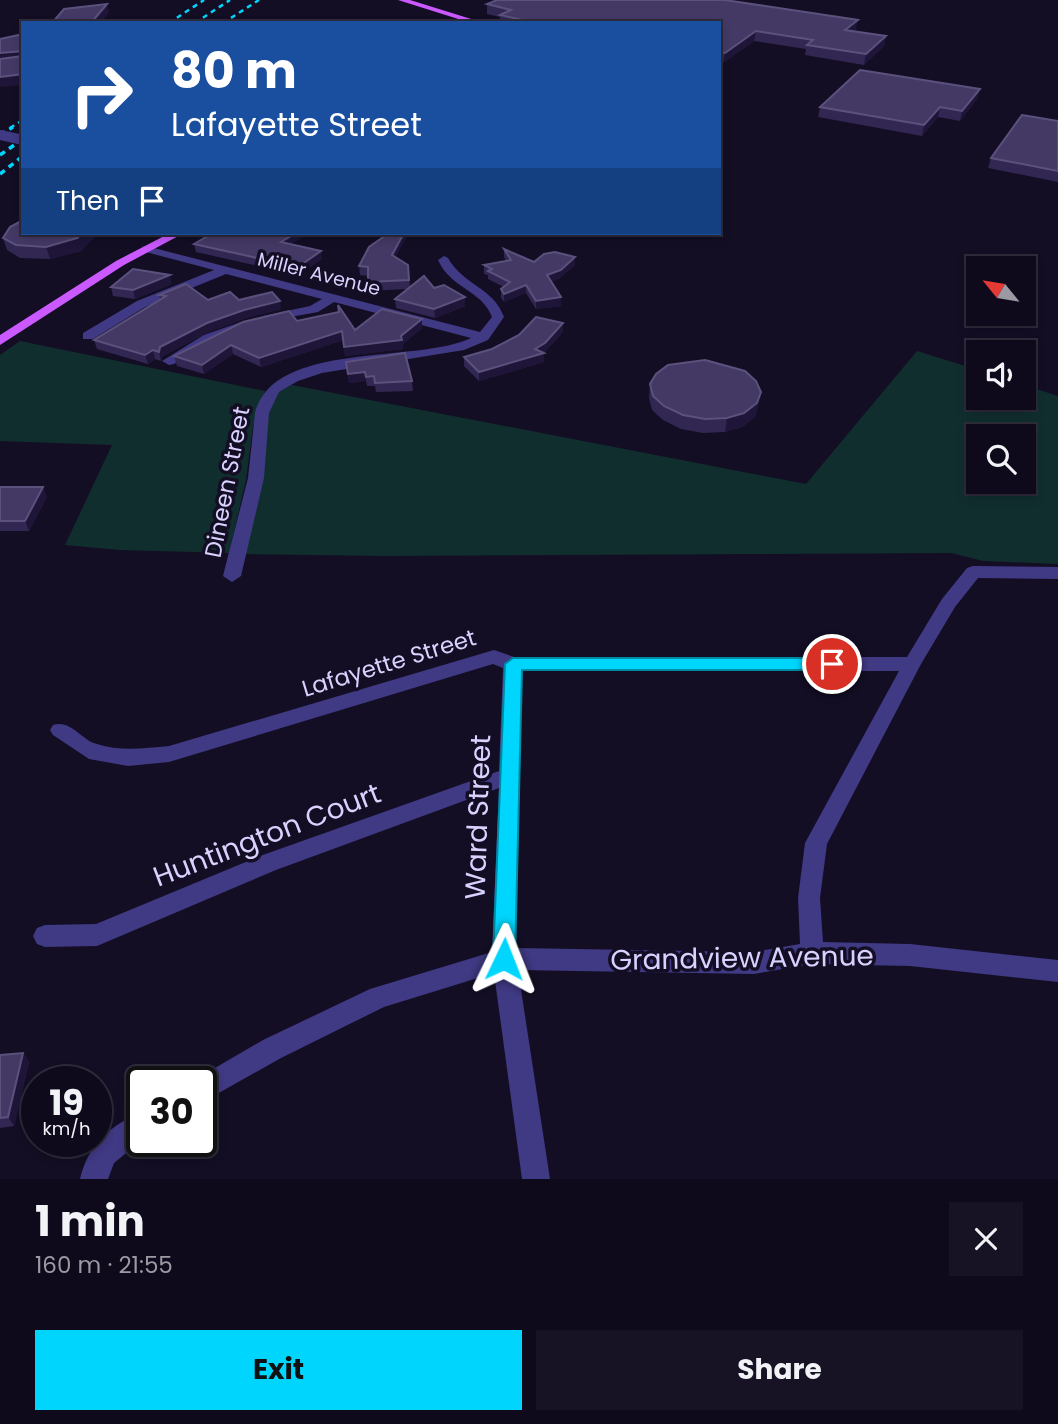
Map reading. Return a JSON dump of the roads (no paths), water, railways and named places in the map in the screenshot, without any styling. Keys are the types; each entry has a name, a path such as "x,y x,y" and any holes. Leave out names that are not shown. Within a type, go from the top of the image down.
{"main road":[{"path":"400,1 458,21"},
{"path":"400,1 473,21"},
{"path":"0,341 74,291 174,235"},
{"path":"0,355 93,291 146,249"}],"street":[{"path":"0,135 21,140"},
{"name":"Miller Avenue","path":"146,249 483,337"},
{"path":"444,260 446,268 458,281 491,301 496,308 498,317 495,326 483,337"},
{"path":"88,336 141,304 225,270"},
{"path":"169,361 209,338 236,328 314,309 333,297"},
{"name":"Dineen Street","path":"232,576 256,477 264,403 270,392 281,383 328,367 452,350 471,345 483,337"},
{"path":"812,953 809,898 816,843 912,664 948,603 974,572 1058,573"},
{"name":"Lafayette Street","path":"60,730 89,751 128,758 169,754 494,657 513,664 912,664"},
{"name":"Ward Street","path":"513,664 504,959 536,1179"},
{"name":"Huntington Court","path":"45,936 97,935 268,863 509,776"},
{"name":"Grandview Avenue","path":"217,1081 272,1049 379,997 504,959 754,963 812,953 910,955 1058,971"},
{"path":"96,1169 109,1147 126,1136"}],"railway":[{"path":"172,21 204,0"},
{"path":"198,21 230,0"},
{"path":"226,21 259,0"},
{"path":"10,128 21,121"},
{"path":"0,135 13,127"},
{"path":"0,155 21,140"},
{"path":"0,174 21,158"}]}
